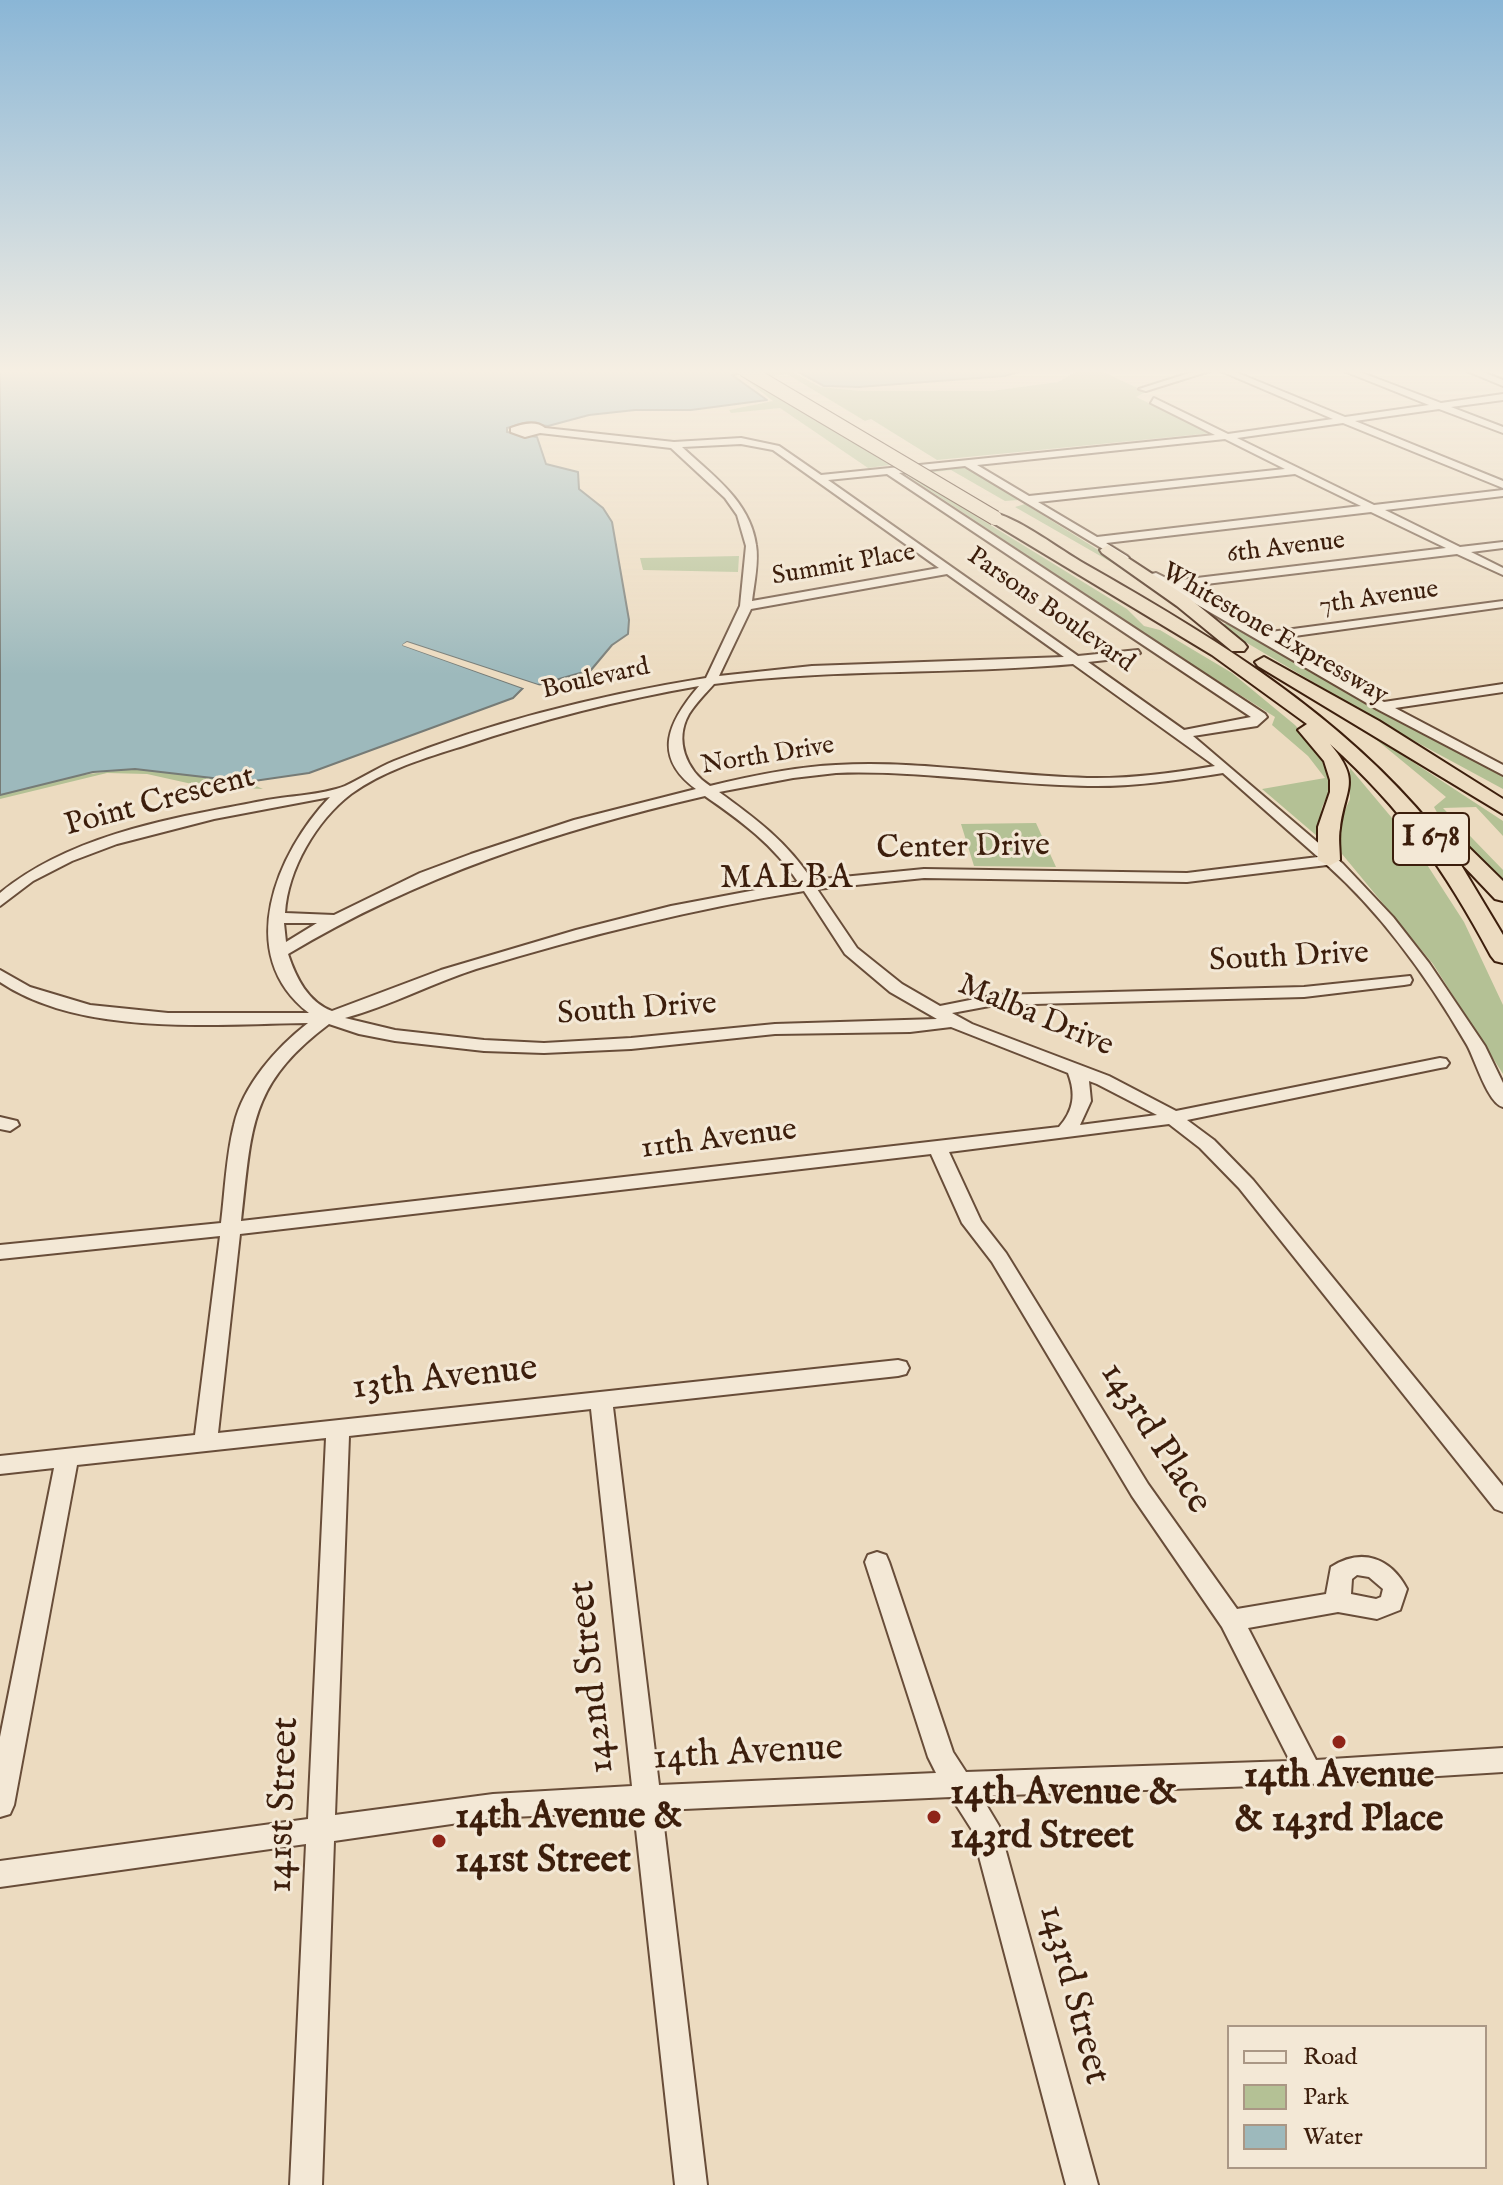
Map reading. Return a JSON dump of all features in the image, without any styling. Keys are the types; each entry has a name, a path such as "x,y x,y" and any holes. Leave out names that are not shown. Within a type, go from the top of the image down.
{"highway":[{"name":"Whitestone Expressway","path":"916,471 1263,679 1337,738 1384,783 1431,838 1464,885 1503,956"},
{"name":"Whitestone Expressway","path":"939,471 1372,725 1503,807"},
{"path":"1100,545 1178,599 1238,647"},
{"path":"1177,626 1276,701 1311,733 1333,760 1340,789 1329,823 1329,860"},
{"path":"1372,725 1503,793"},
{"path":"1337,738 1404,793 1503,894"}],"street":[{"name":"Malba Drive","path":"702,471 729,496 746,525 752,564 746,606 711,680 682,714 675,741 688,774 760,828 810,886 837,932 858,958 896,988 990,1039 1132,1093 1174,1117 1207,1144 1246,1184 1502,1499"},
{"name":"Parsons Boulevard","path":"810,471 1181,734 1329,860 1387,920 1423,966 1476,1046 1503,1102"},
{"path":"820,478 880,471"},
{"path":"889,471 1253,710 1260,719 1252,723 1181,734"},
{"path":"979,471 1100,545 1382,706 1503,771"},
{"path":"1025,500 1296,471 1503,572"},
{"path":"1469,471 1503,485"},
{"path":"1100,545 1503,493"},
{"name":"6th Avenue","path":"1170,585 1503,545"},
{"name":"Summit Place","path":"746,606 950,570"},
{"name":"7th Avenue","path":"1261,637 1503,604"},
{"name":"Boulevard","path":"327,1017 306,1002 284,968 276,917 284,881 302,842 347,790 412,761 495,731 584,705 711,680 824,669 1075,660 1134,653"},
{"path":"1382,706 1503,688"},
{"path":"651,692 687,707"},
{"name":"North Drive","path":"281,952 339,916 412,882 491,851 602,816 776,776 856,768 911,768 1098,782 1150,780 1225,769"},
{"name":"Point Crescent","path":"0,901 20,883 47,866 105,843 347,790"},
{"name":"Center Drive","path":"327,1017 356,1011 460,970 576,934 685,908 810,886 922,874 1190,877 1253,872 1329,860"},
{"name":"North Drive","path":"276,917 314,920 339,916"},
{"path":"0,975 14,988 51,1002 135,1015 197,1019 327,1017"},
{"name":"South Drive","path":"327,1017 373,1031 411,1038 482,1046 543,1048 800,1027 904,1026 946,1017 964,1004 995,1000 1304,992 1404,980"},
{"path":"205,1444 239,1138 249,1106 263,1078 286,1050 327,1017"},
{"name":"11th Avenue","path":"0,1252 229,1229 1146,1123 1440,1063"},
{"path":"1066,1130 1077,1119 1083,1104 1081,1083 1075,1069"},
{"name":"143rd Place","path":"937,1145 972,1223 999,1258 1140,1490 1231,1620 1309,1772"},
{"name":"13th Avenue","path":"0,1465 898,1368"},
{"name":"142nd Street","path":"601,1400 691,2185"},
{"name":"141st Street","path":"306,2185 338,1427"},
{"path":"0,1805 67,1458"},
{"name":"143rd Street","path":"877,1562 941,1757 985,1826 1082,2185"},
{"path":"1231,1620 1338,1602"},
{"name":"14th Avenue","path":"0,1874 493,1806 1309,1772 1503,1760"}],"green space":[{"path":"943,471 909,475 1127,609 1144,626 1160,630 1232,673 1295,725 1329,767 1332,786 1322,807 1317,836 1262,789 1325,778 1308,756 1272,725 1275,717 905,474"},
{"path":"953,471 972,471 1019,500 1005,501"},
{"path":"1025,504 1135,573 1137,577 1015,507"},
{"path":"739,556 738,572 643,570 640,558"},
{"path":"1215,624 1228,624 1503,777 1503,789 1394,730"},
{"path":"1367,732 1503,821 1503,836 1476,807 1443,808 1503,870 1503,888 1445,827 1434,807 1446,797"},
{"path":"1350,768 1413,843 1464,922 1503,1005 1503,1074 1433,964 1342,854 1337,828 1350,799"},
{"path":"135,769 247,782 263,789 201,786 147,774 107,773 0,799 0,795 50,782 100,772"},
{"path":"1036,823 1056,867 974,866 961,824"}],"water":[{"path":"0,471 574,471 578,472 579,489 603,508 612,522 629,620 628,634 612,645 591,670 538,685 407,642 403,645 523,688 513,698 309,773 247,782 135,769 93,772 0,795"}],"pier":[{"path":"407,642 543,687 526,685 527,688 523,688 402,645"}],"place":[{"name":"14th Avenue & 143rd Place","path":"1339,1742"},
{"name":"14th Avenue & 143rd Street","path":"934,1817"},
{"name":"14th Avenue & 141st Street","path":"439,1841"}],"district":[{"name":"MALBA","path":"787,880"}]}
